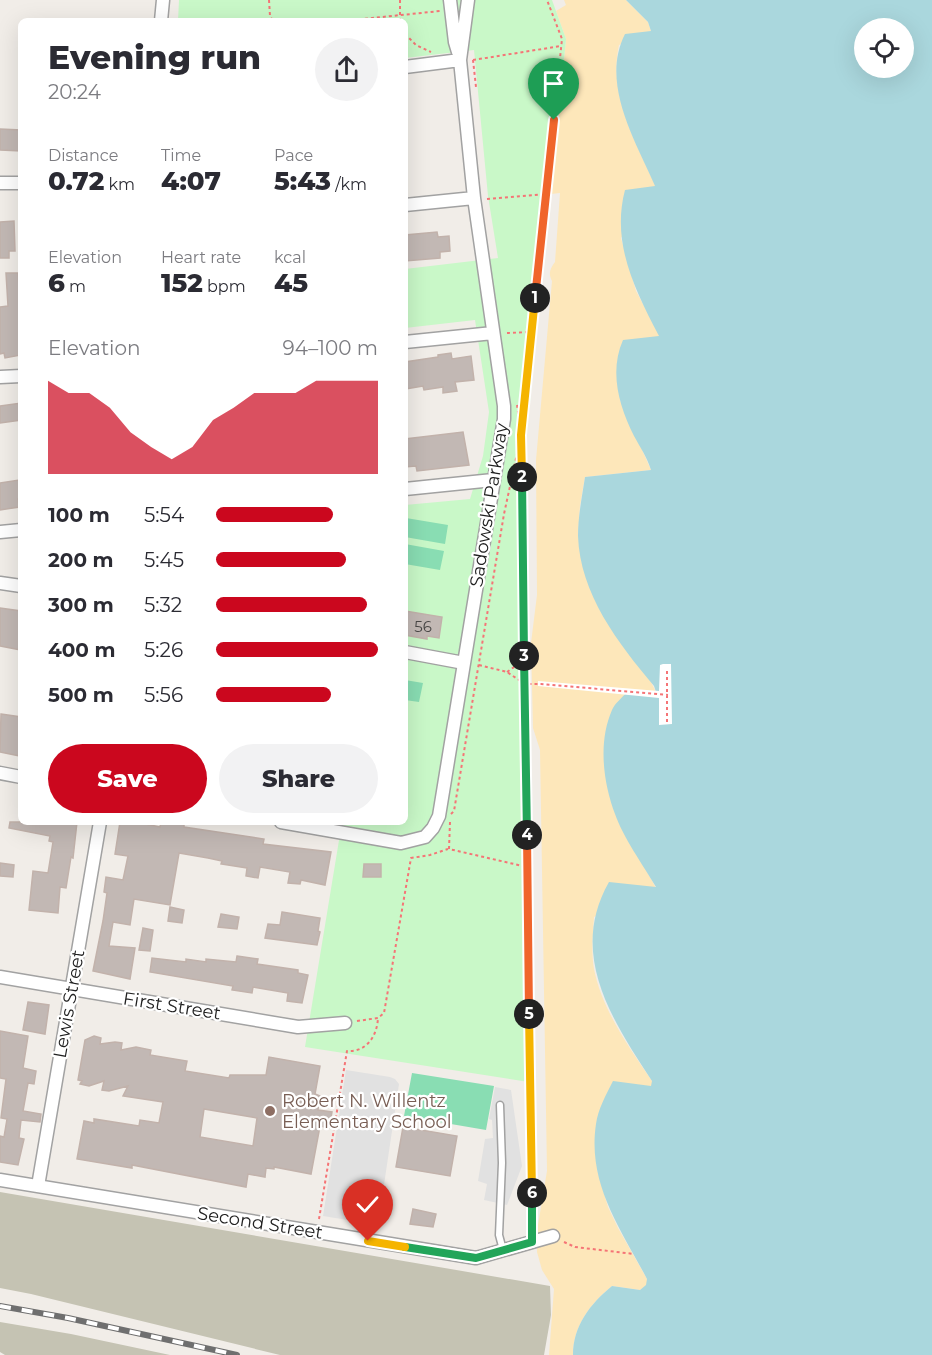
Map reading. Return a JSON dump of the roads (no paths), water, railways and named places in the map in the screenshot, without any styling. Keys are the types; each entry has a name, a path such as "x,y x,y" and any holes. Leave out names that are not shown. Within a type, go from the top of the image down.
{"street":[{"path":"161,18 163,0"},
{"name":"Sadowski Parkway","path":"450,0 455,42 467,60"},
{"name":"Sadowski Parkway","path":"297,825 401,843 425,837 433,828 438,816 504,419 474,198 467,60 468,0"},
{"path":"408,67 467,60"},
{"path":"0,183 18,183"},
{"path":"408,205 474,198"},
{"path":"408,342 493,333"},
{"path":"0,377 18,376"},
{"path":"408,489 493,480"},
{"path":"0,532 18,530"},
{"path":"0,583 18,586"},
{"path":"408,653 464,663"},
{"path":"0,773 18,776"},
{"name":"Lewis Street","path":"38,1186 99,825"},
{"name":"First Street","path":"0,977 298,1027 345,1023"},
{"name":"Second Street","path":"0,1180 476,1258 554,1236"}],"lane":[{"path":"500,1105 502,1163 499,1235 503,1250"}],"water":[{"path":"626,0 932,0 932,1355 573,1355 580,1325 597,1300 612,1286 640,1290 646,1285 647,1279 608,1205 601,1186 595,1146 599,1113 613,1081 651,1086 652,1081 623,1034 600,986 594,961 593,935 597,909 609,882 656,887 628,841 615,814 605,775 604,749 608,722 615,705 627,692 656,692 654,686 627,653 593,598 580,557 578,536 585,477 651,470 624,413 616,377 623,340 659,336 634,284 623,247 621,229 621,210 625,190 655,186 623,111 616,72 618,53 625,34 651,31 648,22"}],"railway":[{"path":"0,1306 68,1318 237,1355"}],"place":[{"name":"Robert N. Willentz Elementary School","path":"270,1111"}]}
